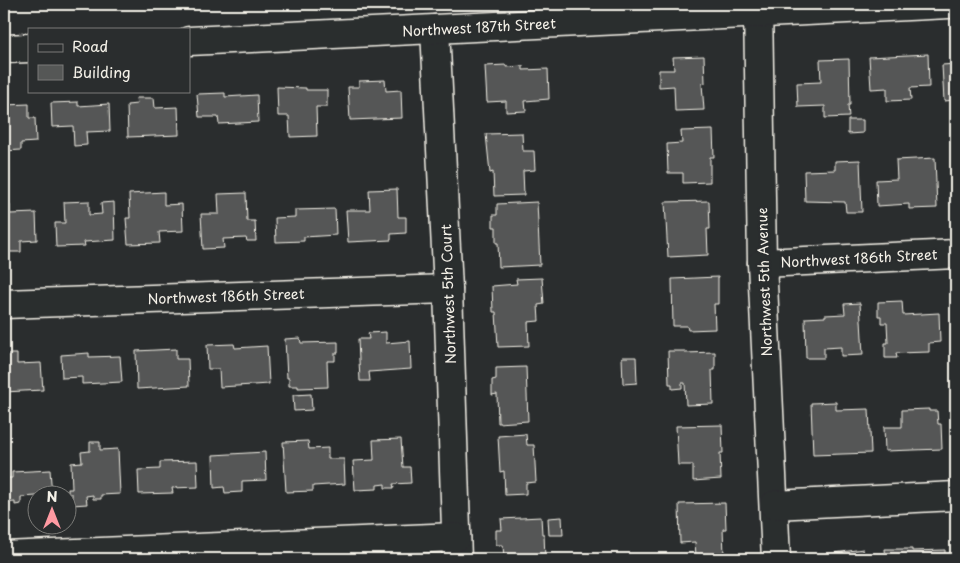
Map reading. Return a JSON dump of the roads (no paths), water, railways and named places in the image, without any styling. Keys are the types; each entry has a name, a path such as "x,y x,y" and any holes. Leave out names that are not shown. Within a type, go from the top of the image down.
{"street":[{"name":"Northwest 187th Street","path":"190,40 435,29 758,8 949,4"},
{"name":"Northwest 5th Avenue","path":"758,8 762,262 776,559"},
{"name":"Northwest 5th Court","path":"435,29 448,289 456,548"},
{"path":"4,49 28,48"},
{"name":"Northwest 186th Street","path":"762,262 956,254"},
{"name":"Northwest 186th Street","path":"4,304 448,289"},
{"path":"774,505 956,496"},
{"path":"4,556 456,548"}]}
